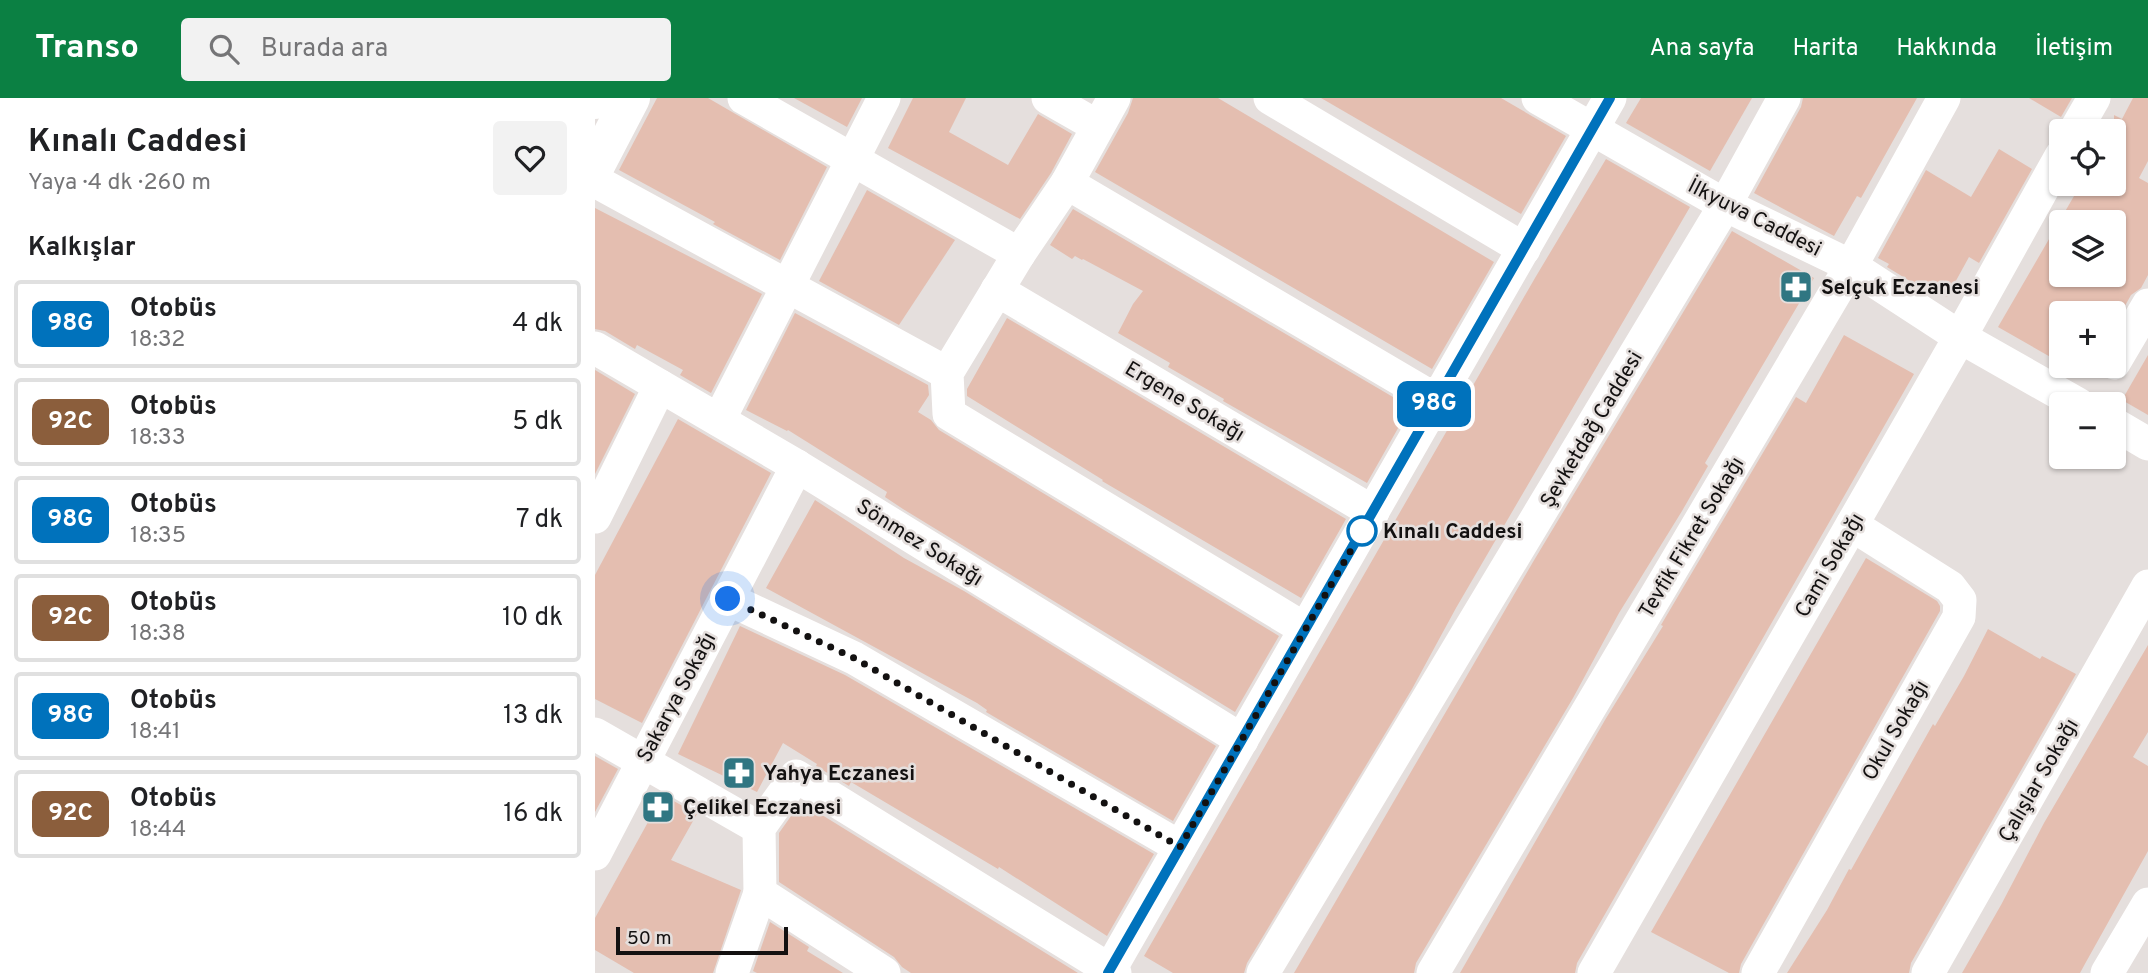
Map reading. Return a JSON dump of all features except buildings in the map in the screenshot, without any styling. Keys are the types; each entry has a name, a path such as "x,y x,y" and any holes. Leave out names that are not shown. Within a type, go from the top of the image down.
{"main road":[{"path":"595,167 631,98"}],"street":[{"path":"744,98 1019,254"},
{"path":"719,420 884,98"},
{"path":"1048,98 1106,112 1067,183 1019,254 947,373 949,414 1305,629"},
{"path":"1270,98 1524,249"},
{"name":"İlkyuva Caddesi","path":"1538,98 1725,205 1851,266 1960,337 2057,392"},
{"path":"731,973 760,893 759,828 796,776 1111,972 1610,98"},
{"name":"Şevketdağ Caddesi","path":"1263,973 1725,205 1784,98"},
{"name":"Tevfik Fikret Sokağı","path":"1433,973 1851,266 1944,98"},
{"path":"2082,119 2094,98"},
{"name":"Cami Sokağı","path":"1594,973 2049,178"},
{"path":"595,181 947,373"},
{"path":"1067,183 1436,400"},
{"name":"Ergene Sokağı","path":"997,290 1373,512"},
{"path":"2126,343 2148,305"},
{"name":"Sönmez Sokağı","path":"595,348 797,466 1242,740"},
{"path":"595,517 660,386"},
{"path":"2126,431 2148,444"},
{"name":"Sakarya Sokağı","path":"595,853 797,466"},
{"name":"Okul Sokağı","path":"1758,973 1959,617 1960,600 1950,587 1852,525"},
{"name":"Çalışlar Sokağı","path":"1928,973 2148,586"},
{"path":"728,599 854,658 1180,847"},
{"path":"595,734 759,828"},
{"path":"760,893 884,973"},
{"path":"2107,973 2148,904"}],"bus line":[{"name":"98G","path":"1108,973 1610,98"}],"place":[{"name":"Selçuk Eczanesi","path":"1796,287"},
{"name":"Kınalı Caddesi","path":"1362,531"},
{"name":"Yahya Eczanesi","path":"739,773"},
{"name":"Çelikel Eczanesi","path":"658,807"}],"route":[{"path":"728,599 854,658 1180,847 1362,531"}]}
